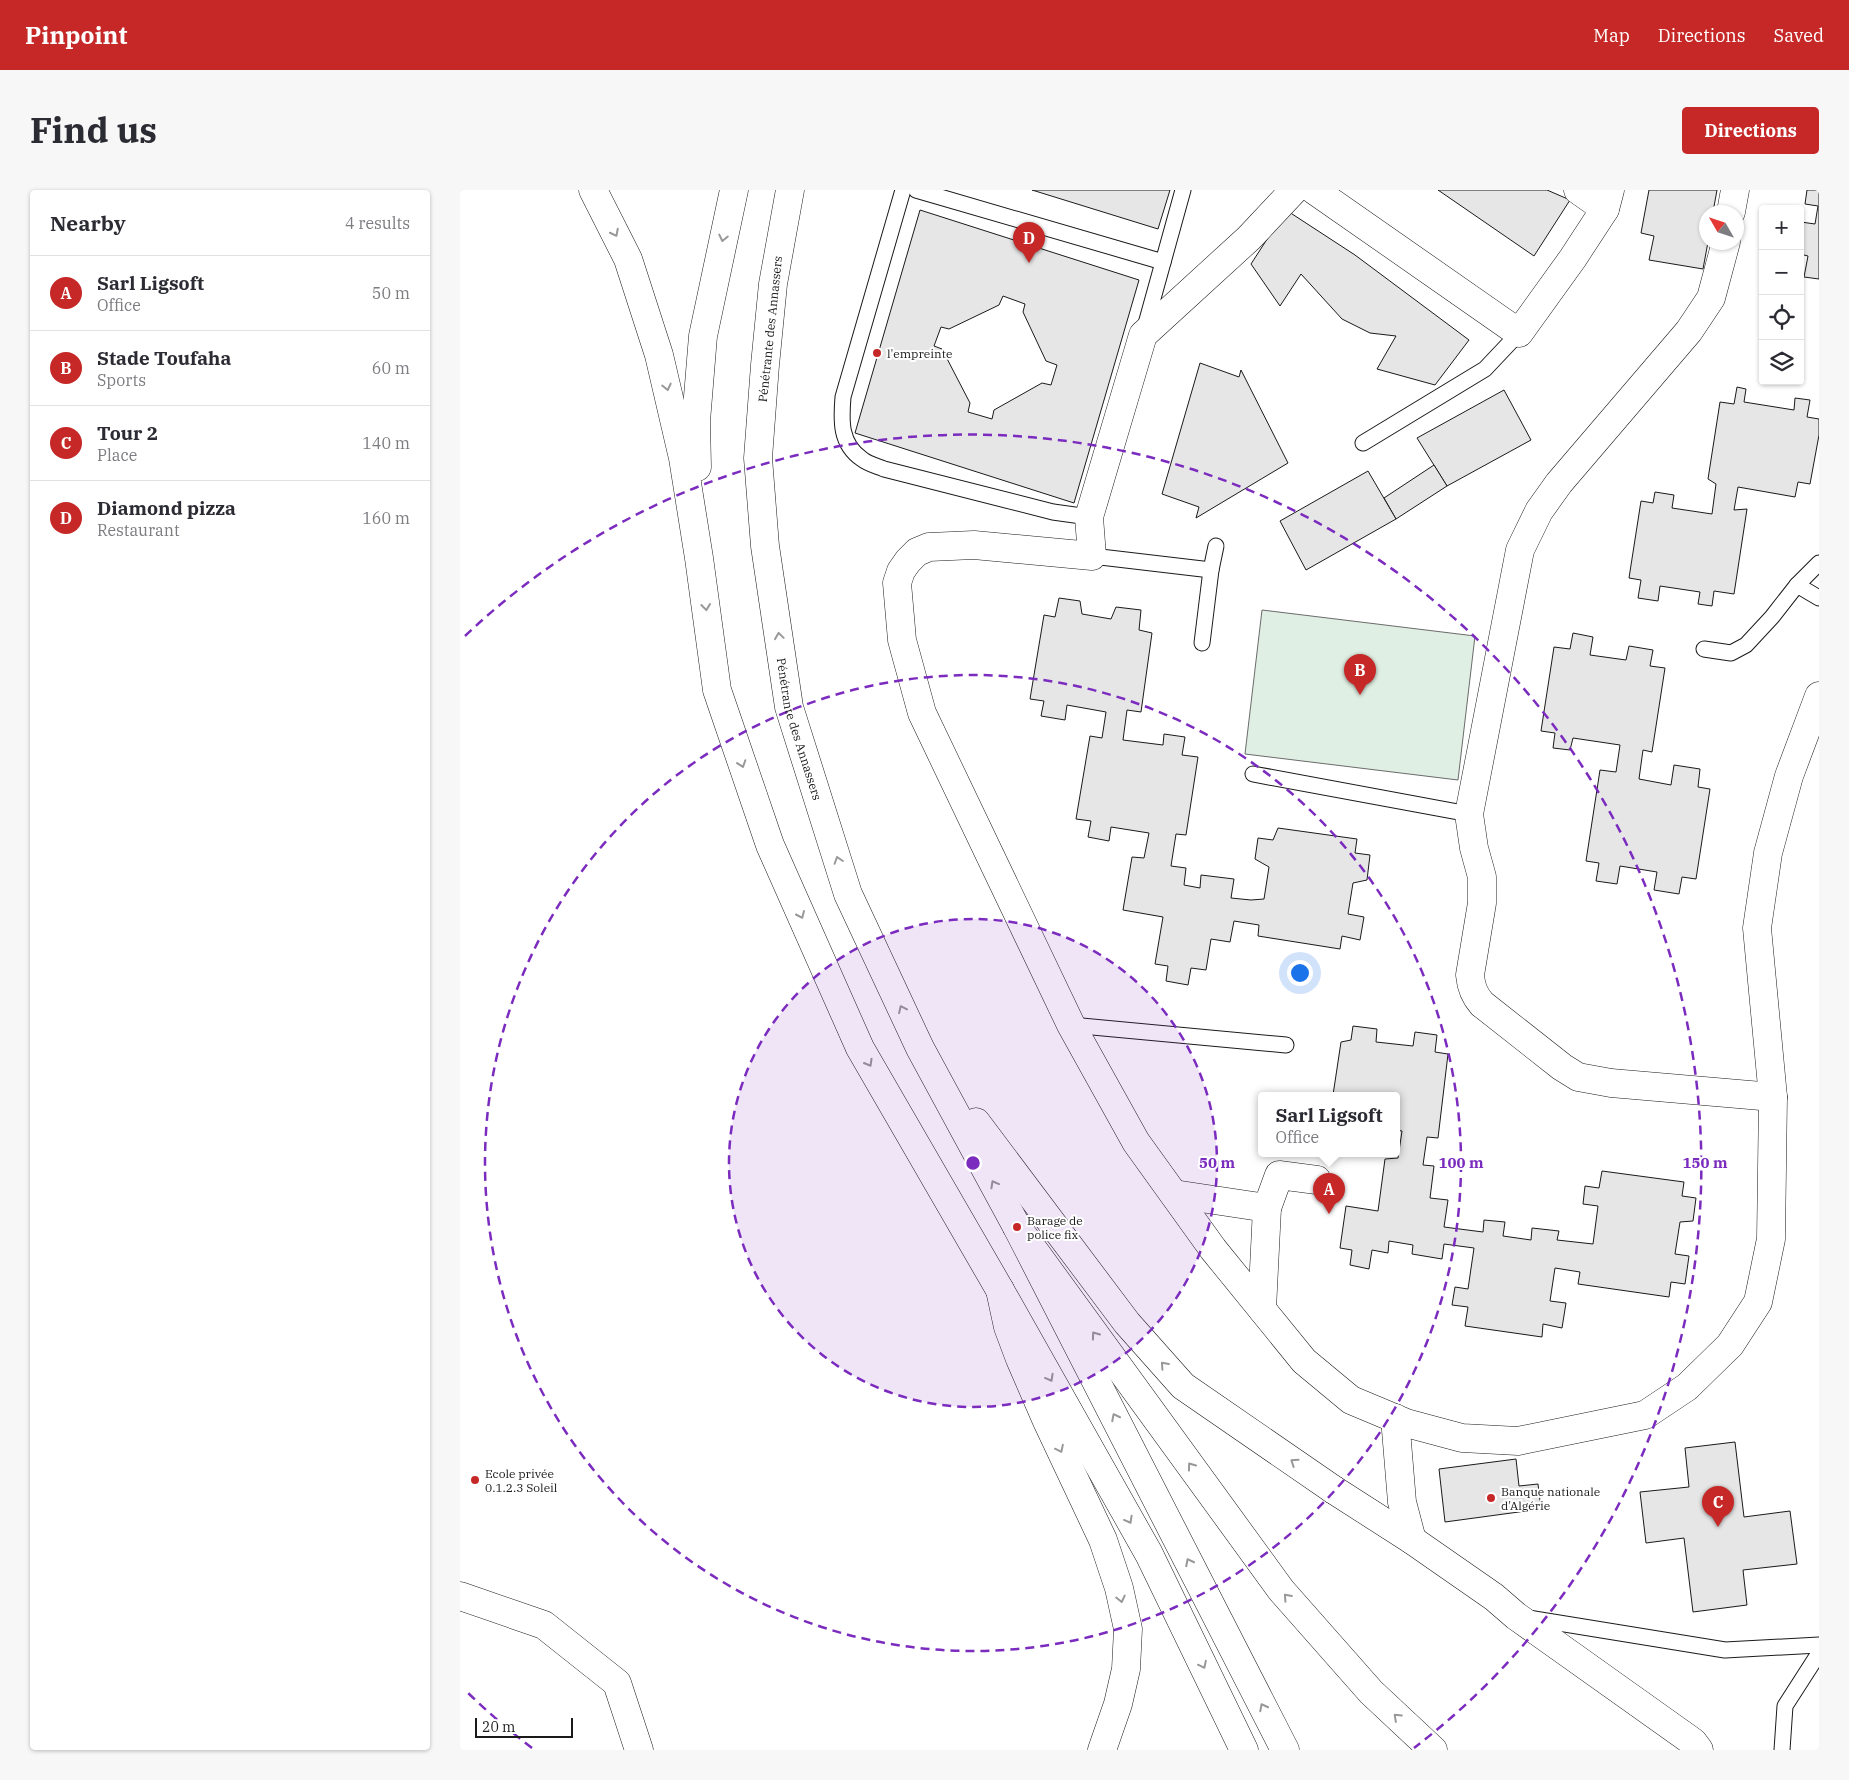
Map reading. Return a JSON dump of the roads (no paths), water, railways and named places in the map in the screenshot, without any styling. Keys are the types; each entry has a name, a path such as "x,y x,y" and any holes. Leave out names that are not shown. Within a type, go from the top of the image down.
{"main road":[{"path":"593,190 628,259 659,355 683,458 717,690 770,846 860,1048 1000,1290 1149,1554 1244,1750"},
{"path":"699,558 696,421 702,336 734,190"},
{"name":"Pénétrante des Annassers","path":"790,190 773,284 758,458 765,546 789,707 848,894 920,1048 1017,1227"},
{"path":"1294,190 1249,238 1143,335 1089,516 1092,556 974,545 929,547 917,552 908,560 901,571 897,583 902,640 922,713 1071,1025 1136,1142 1213,1249 1304,1361 1350,1400 1395,1418 1462,1438 1518,1441 1645,1415 1687,1387 1730,1345 1758,1302 1771,1240 1773,1097 1757,928 1768,853 1789,776 1819,696"},
{"path":"1314,190 1519,333 1573,258 1608,199 1578,190"},
{"path":"1732,205 1735,190"},
{"path":"1724,250 1711,298 1695,323 1559,483 1539,511 1520,550 1469,814 1474,848 1482,878 1482,903 1470,975 1471,986 1475,996 1482,1004 1555,1062 1578,1077 1610,1083 1773,1097"},
{"path":"920,1048 1127,1323 1183,1386 1494,1597 1516,1616 1685,1737 1700,1750"},
{"path":"1262,1309 1268,1208 1279,1174 1316,1180"},
{"path":"1174,1194 1268,1208"},
{"path":"1017,1227 1285,1750"},
{"path":"1017,1227 1281,1590 1371,1692 1433,1750"},
{"path":"1000,1290 1008,1327 1020,1359 1102,1540 1119,1588 1128,1629 1126,1669 1118,1704 1102,1750"},
{"path":"1395,1418 1402,1502 1412,1540"},
{"path":"460,1596 544,1625 617,1683 639,1750"}],"lane":[{"path":"903,190 843,397 841,422 847,444 862,460 884,469 1053,512 1089,516"},
{"path":"916,190 1163,262"},
{"path":"1143,335 1184,190"},
{"path":"1363,443 1485,368 1519,333"},
{"path":"1202,643 1211,570 1216,546"},
{"path":"1092,556 1211,570"},
{"path":"1704,650 1731,653 1746,645 1772,617 1797,585 1819,563"},
{"path":"1797,585 1819,598"},
{"path":"1253,774 1469,814"},
{"path":"1071,1025 1286,1045"},
{"path":"1516,1616 1725,1650 1819,1645"},
{"path":"1782,1750 1785,1706 1819,1653"}],"place":[{"name":"Diamond pizza","path":"1029,263"},
{"name":"l'empreinte","path":"877,353"},
{"name":"Stade Toufaha","path":"1360,695"},
{"name":"Sarl Ligsoft","path":"1329,1214"},
{"name":"Barage de police fix","path":"1017,1227"},
{"name":"Ecole privée 0.1.2.3 Soleil","path":"475,1480"},
{"name":"Banque nationale d'Algérie","path":"1491,1498"},
{"name":"Tour 2","path":"1718,1527"}]}
